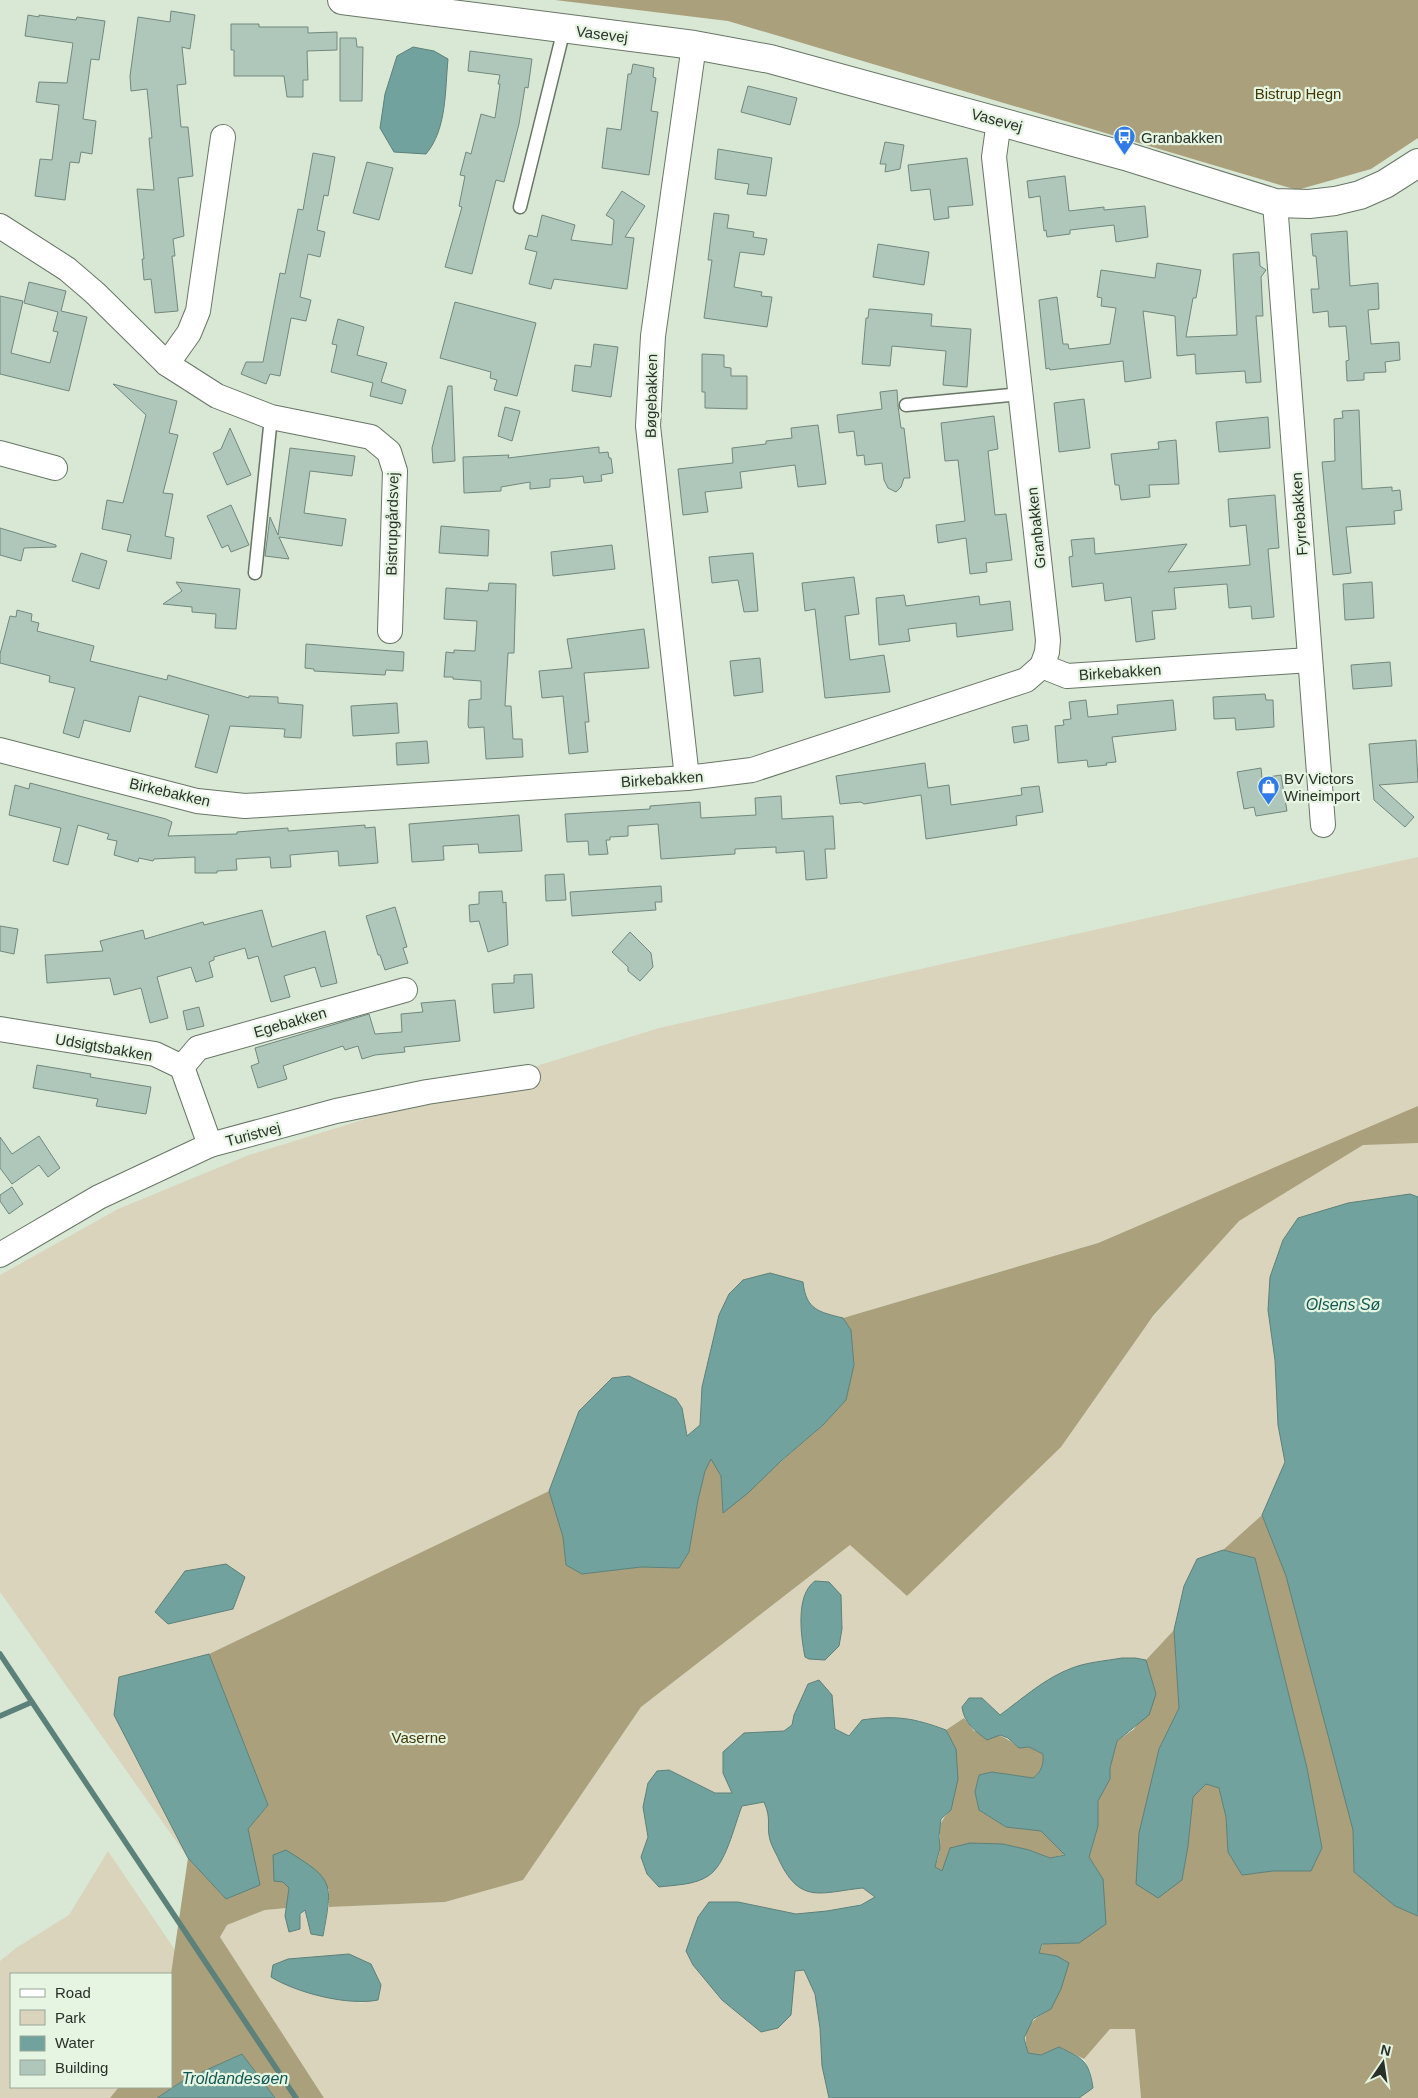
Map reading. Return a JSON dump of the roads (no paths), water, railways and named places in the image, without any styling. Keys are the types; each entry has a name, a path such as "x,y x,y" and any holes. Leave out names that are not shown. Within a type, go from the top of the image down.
{"street":[{"name":"Vasevej","path":"342,0 694,45 770,59 1143,161 1276,203 1309,204 1335,201 1360,195 1385,184 1418,163"},
{"name":"Bøgebakken","path":"688,778 648,426 653,336 694,45"},
{"name":"Granbakken","path":"1000,121 994,157 1048,640 1047,652 1042,666"},
{"path":"167,364 189,332 198,311 223,137"},
{"name":"Fyrrebakken","path":"1276,203 1323,825"},
{"name":"Bistrupgårdsvej","path":"0,226 74,275 95,293 167,364 217,396 271,417 371,438 389,452 395,471 390,631"},
{"path":"0,453 55,468"},
{"name":"Birkebakken","path":"0,750 197,801 245,806 688,778 752,770 1026,680 1042,666 1067,676 1310,660"},
{"name":"Egebakken","path":"182,1067 198,1048 405,990"},
{"name":"Udsigtsbakken","path":"0,1029 155,1054 182,1067"},
{"path":"182,1067 210,1145"},
{"name":"Turistvej","path":"0,1255 99,1197 210,1145 336,1111 428,1092 528,1077"}],"lane":[{"name":"Vasevej","path":"520,207 564,29"},
{"path":"906,405 1020,394"},
{"path":"254,573 271,417"}],"water":[{"path":"413,47 434,51 448,59 444,109 438,133 426,154 394,152 380,128 385,94 397,56"},
{"name":"Olsens Sø","path":"1410,1194 1418,1197 1418,1916 1395,1906 1354,1872 1353,1830 1286,1576 1262,1515 1285,1462 1278,1425 1275,1360 1268,1310 1270,1277 1283,1240 1298,1218 1348,1203"},
{"path":"770,1273 803,1282 807,1299 815,1308 827,1314 843,1318 851,1330 854,1365 846,1400 823,1425 781,1461 748,1493 723,1513 721,1476 711,1459 705,1471 698,1500 689,1552 679,1568 641,1567 582,1574 566,1565 563,1537 549,1491 579,1411 612,1378 629,1376 676,1399 682,1408 687,1436 700,1425 702,1387 719,1315 729,1294 743,1280"},
{"path":"1223,1550 1255,1558 1307,1768 1322,1848 1311,1871 1273,1871 1242,1875 1228,1852 1226,1817 1219,1788 1206,1784 1193,1797 1182,1880 1158,1898 1136,1884 1139,1833 1159,1749 1179,1708 1174,1630 1184,1586 1197,1559"},
{"path":"226,1564 245,1577 233,1609 168,1624 155,1612 185,1571"},
{"path":"815,1581 829,1582 841,1595 842,1629 839,1646 825,1660 805,1657 802,1639 801,1617 804,1596"},
{"path":"209,1654 268,1805 248,1829 260,1885 226,1899 188,1858 114,1715 119,1677"},
{"path":"1122,1658 1146,1660 1156,1694 1149,1715 1117,1741 1110,1768 1110,1779 1098,1801 1098,1826 1089,1857 1103,1879 1106,1924 1079,1943 1042,1944 1039,1953 1057,1956 1069,1963 1061,1989 1051,2009 1033,2019 1024,2038 1028,2053 1041,2055 1059,2047 1079,2058 1087,2066 1093,2088 1079,2098 829,2098 822,2066 820,2028 815,1994 804,1970 795,1971 791,2015 778,2028 761,2032 722,2000 693,1965 686,1951 698,1917 709,1902 738,1902 796,1914 861,1905 875,1897 863,1888 814,1893 796,1885 788,1876 771,1843 768,1813 764,1802 742,1806 725,1854 714,1871 708,1876 691,1883 659,1887 647,1874 641,1857 648,1837 643,1807 648,1783 657,1771 669,1770 715,1793 732,1793 723,1773 723,1752 744,1733 784,1731 792,1725 794,1715 808,1684 819,1680 832,1695 835,1729 849,1736 862,1720 885,1718 914,1720 946,1730 956,1749 958,1779 951,1810 941,1819 940,1848 935,1867 942,1871 950,1848 970,1843 1003,1844 1029,1850 1050,1858 1065,1855 1041,1831 1006,1827 979,1810 975,1792 979,1775 992,1772 1033,1778 1041,1768 1043,1754 1029,1747 1019,1748 1008,1738 1000,1735 987,1740 974,1730 965,1718 962,1707 969,1698 982,1698 1000,1715 1034,1689 1062,1672 1084,1664"},
{"path":"286,1850 313,1868 326,1884 328,1904 323,1936 311,1934 305,1910 300,1914 300,1929 289,1932 285,1916 289,1888 283,1882 274,1881 273,1855"},
{"path":"349,1954 371,1964 381,1985 378,2000 352,2001 323,1997 294,1988 271,1977 273,1965 288,1959"},
{"name":"Troldandesøen","path":"242,2054 275,2098 157,2098 184,2080"}],"waterway":[{"path":"0,1654 296,2098"},
{"path":"0,1716 32,1702"}],"place":[{"name":"Granbakken","path":"1125,156"},
{"name":"BV Victors Wineimport","path":"1268,806"}],"park label":[{"name":"Bistrup Hegn","path":"1298,93"},
{"name":"Vaserne","path":"419,1737"}]}
